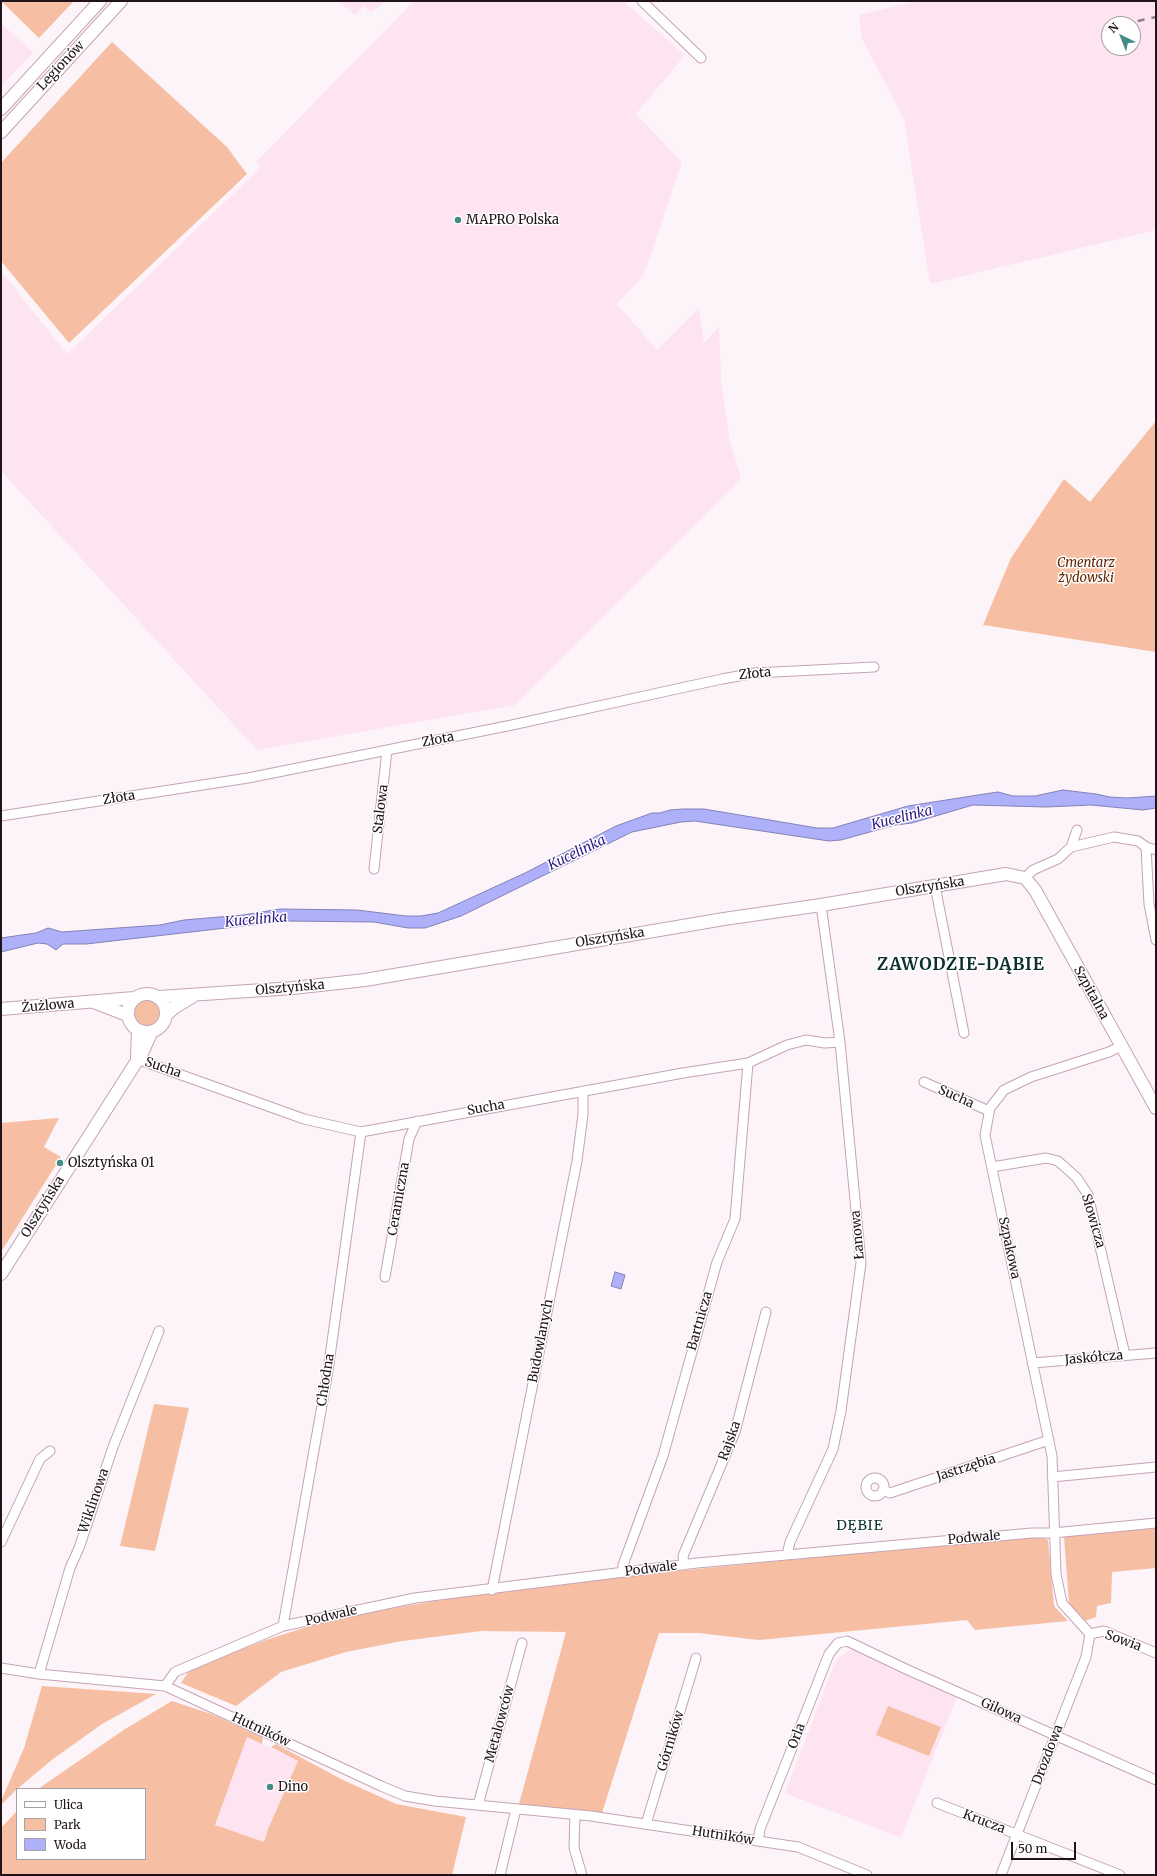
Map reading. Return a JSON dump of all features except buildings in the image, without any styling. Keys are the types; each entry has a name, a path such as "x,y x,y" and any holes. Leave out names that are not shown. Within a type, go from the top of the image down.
{"street":[{"name":"Legionów","path":"1,108 100,1"},
{"name":"Legionów","path":"1,132 121,1"},
{"path":"642,1 701,58"},
{"name":"Złota","path":"1,816 248,778 512,725 722,678 755,673 874,666"},
{"name":"Stalowa","path":"374,868 387,750"},
{"path":"1026,878 1033,870 1058,859 1071,847 1077,830"},
{"path":"1071,847 1114,837 1138,841 1156,850"},
{"path":"1146,846 1148,904 1156,940"},
{"name":"Olsztyńska","path":"159,997 193,996 365,980 724,919 821,905 1006,874 1026,878"},
{"name":"Szpitalna","path":"1026,878 1156,1108"},
{"path":"935,886 964,1033"},
{"name":"Łanowa","path":"787,1555 790,1542 833,1449 841,1411 861,1263 840,1042 821,905"},
{"path":"146,993 159,997 163,1002 166,1015 161,1026 152,1031 144,1032 132,1026 127,1015 127,1008 134,998 146,993"},
{"name":"Olsztyńska","path":"166,1015 175,1007 193,996"},
{"name":"Żużlowa","path":"1,1010 134,998"},
{"name":"Żużlowa","path":"95,1002 127,1015"},
{"path":"137,1059 138,1030"},
{"name":"Olsztyńska","path":"1,1274 146,1047 152,1031"},
{"name":"Sucha","path":"137,1059 304,1119 361,1132 583,1091 748,1063 787,1045 806,1040 825,1043 840,1042"},
{"name":"Szpakowa","path":"1090,1634 1062,1603 1056,1574 1053,1533 1052,1456 985,1135 989,1111 1004,1090 1031,1077 1109,1052 1120,1046"},
{"name":"Bartnicza","path":"624,1572 623,1565 662,1456 717,1262 735,1219 748,1063"},
{"name":"Sucha","path":"924,1082 989,1111"},
{"name":"Budowlanych","path":"492,1590 577,1161 583,1114 583,1091"},
{"name":"Ceramiczna","path":"385,1277 409,1140 417,1121"},
{"name":"Chłodna","path":"283,1626 328,1371 361,1132"},
{"name":"Słowicza","path":"992,1167 1046,1158 1058,1161 1077,1178 1088,1195 1125,1356"},
{"name":"Rajska","path":"684,1565 683,1556 735,1432 766,1312"},
{"name":"Wiklinowa","path":"39,1674 70,1568 79,1548 113,1447 159,1331"},
{"name":"Jaskółcza","path":"1032,1363 1156,1353"},
{"name":"Jastrzębia","path":"883,1490 890,1493 1049,1440"},
{"path":"1,1542 40,1459 50,1451"},
{"path":"1052,1477 1156,1467"},
{"name":"Podwale","path":"165,1686 175,1672 283,1626 415,1598 492,1590 684,1565 1032,1533 1053,1533 1156,1522"},
{"name":"Sowia","path":"1090,1634 1104,1631 1156,1653"},
{"name":"Drozdowa","path":"1002,1875 1086,1657 1090,1634"},
{"name":"Gilowa","path":"847,1641 908,1670 1156,1780"},
{"name":"Orla","path":"758,1841 760,1829 829,1654 838,1643 847,1641"},
{"name":"Metalowców","path":"478,1805 522,1643"},
{"name":"Górników","path":"646,1824 696,1658"},
{"name":"Hutników","path":"1,1668 39,1674 165,1686 405,1796 435,1801 646,1824 798,1847 867,1875"},
{"name":"Krucza","path":"936,1804 1120,1875"},
{"path":"500,1875 516,1809"},
{"path":"574,1815 574,1848 582,1875"}],"shaded area":[{"path":"338,1 386,1 371,12 364,6 355,15"},
{"path":"414,1 623,1 685,55 636,114 682,162 644,275 617,304 657,350 699,308 704,343 719,327 721,380 730,442 741,478 515,705 257,750 1,471 1,271 67,354 261,167 256,162"},
{"path":"916,1 1156,1 1156,230 930,284 904,119 862,39 859,15"},
{"path":"1,23 33,53 1,86"},
{"path":"852,1648 957,1697 901,1838 785,1793 836,1660"},
{"path":"247,1737 298,1761 268,1829 264,1843 215,1825"}],"green space":[{"path":"1,1 74,1 39,38"},
{"path":"112,42 227,147 247,174 69,343 1,261 1,163"},
{"name":"Cmentarz żydowski","path":"1156,421 1156,652 983,625 1011,558 1064,479 1090,502"},
{"path":"146,1000 155,1004 159,1013 155,1022 146,1026 137,1022 133,1013 137,1004"},
{"path":"59,1118 44,1147 61,1157 1,1252 1,1123"},
{"path":"154,1404 189,1408 155,1551 120,1546"},
{"path":"1156,1528 1156,1568 1112,1572 1111,1603 1097,1606 1096,1617 1085,1621 1069,1603 1064,1537"},
{"path":"1041,1536 1048,1540 1054,1606 1068,1621 975,1630 967,1620 759,1640 698,1633 659,1633 602,1813 519,1804 566,1632 481,1631 402,1641 346,1652 281,1672 236,1706 181,1683 190,1669 266,1640 319,1623 358,1614 453,1598 646,1574"},
{"path":"42,1686 156,1694 102,1724 53,1759 18,1788 16,1788 16,1790 1,1805 1,1801 24,1748"},
{"path":"172,1701 211,1714 261,1736 263,1739 262,1744 247,1737 215,1825 264,1842 268,1829 298,1761 271,1747 276,1744 343,1780 396,1804 466,1817 452,1875 1,1875 1,1828 16,1812 16,1860 146,1860 146,1788 39,1788 125,1729"},
{"path":"888,1706 941,1727 929,1756 876,1735"}],"water":[{"name":"Kucelinka","path":"1063,790 1110,797 1128,798 1156,796 1156,808 1143,810 1091,805 1046,807 973,805 912,823 895,825 841,840 829,841 695,821 681,822 632,832 461,916 425,928 408,928 374,922 287,921 86,944 63,944 56,950 47,944 38,943 1,952 1,938 36,933 48,928 62,932 160,925 184,920 243,915 280,909 357,910 406,916 421,916 438,913 525,873 616,826 652,813 660,813 670,810 704,809 817,828 833,828 908,806 998,792 1013,796 1035,796"},
{"path":"615,1272 625,1275 621,1289 611,1286"}],"railway":[{"path":"1141,20 1156,17"}],"place":[{"name":"MAPRO Polska","path":"458,220"},
{"name":"Olsztyńska 01","path":"60,1163"},
{"name":"Dino","path":"270,1787"}],"district":[{"name":"ZAWODZIE-DĄBIE","path":"961,965"},
{"name":"DĘBIE","path":"860,1526"}]}
